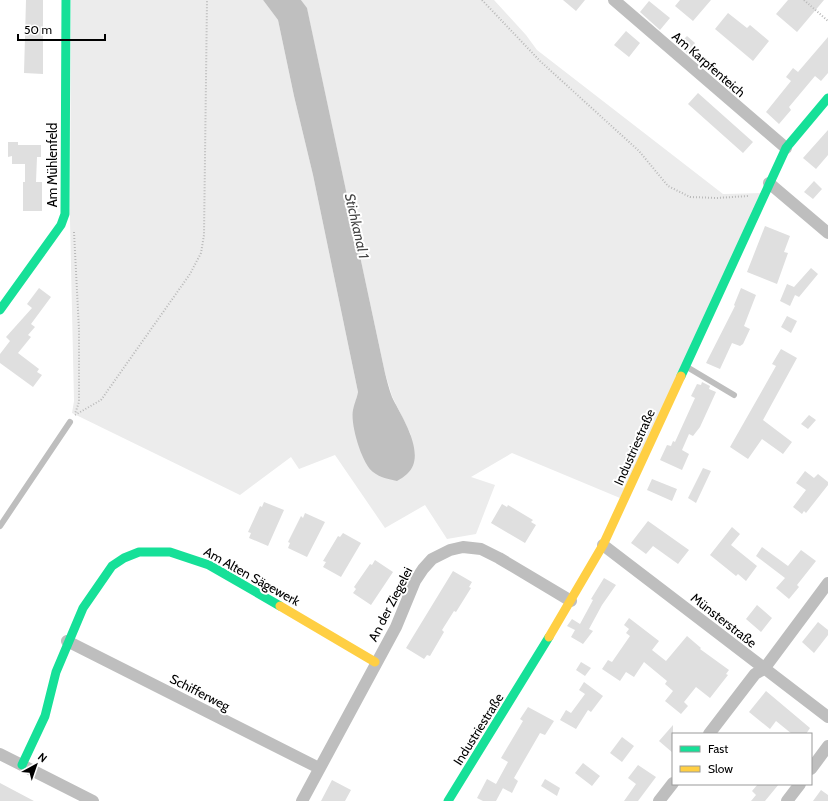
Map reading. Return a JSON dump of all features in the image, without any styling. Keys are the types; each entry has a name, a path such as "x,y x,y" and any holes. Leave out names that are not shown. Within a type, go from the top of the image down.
{"street":[{"name":"Am Mühlenfeld","path":"0,310 62,225 65,214 66,0"},
{"name":"Am Karpfenteich","path":"614,0 786,148"},
{"name":"Industriestraße","path":"448,801 571,601 603,545 786,148 828,98"},
{"path":"769,183 828,233"},
{"name":"Münsterstraße","path":"603,545 828,717"},
{"name":"An der Ziegelei","path":"302,801 375,662 396,627 415,581 432,559 450,550 463,547 481,549 499,558 571,601"},
{"name":"Am Alten Sägewerk","path":"22,765 45,716 56,672 83,608 100,581 112,566 124,558 139,552 170,552 209,565 375,662"},
{"path":"711,733 754,674 764,669 828,583"},
{"name":"Schifferweg","path":"68,641 319,768"},
{"path":"812,768 828,746"},
{"path":"0,754 93,801"},
{"path":"660,801 672,784"},
{"path":"787,801 799,785"}],"lane":[{"path":"685,366 734,395"},
{"path":"0,526 70,422"}],"path":[{"path":"74,415 101,400 190,274 201,253 204,227 207,0"},
{"path":"482,0 540,61 639,151 668,186 690,197 702,198 764,194"},
{"path":"804,0 828,21"},
{"path":"70,422 79,402 74,227"}],"shaded area":[{"path":"71,0 263,0 278,20 313,175 358,392 356,401 411,435 392,396 385,373 307,9 301,0 494,0 526,35 537,50 723,194 763,193 620,498 512,453 471,477 495,485 476,534 447,539 425,505 385,528 335,455 299,469 291,457 240,495 72,413 74,401 70,220"},
{"path":"263,0 301,0 307,8 385,373 392,397 411,436 414,446 415,457 413,466 407,474 397,481 382,477 369,468 361,453 355,434 353,424 353,408 358,392 313,175 278,20"}],"building":[{"path":"26,0 43,0 43,74 24,73"},
{"path":"563,0 585,0 576,11"},
{"path":"680,0 711,0 693,21 675,6"},
{"path":"788,0 824,0 797,32 776,14"},
{"path":"649,1 670,18 660,30 640,12"},
{"path":"728,13 747,28 750,25 769,41 753,61 715,29"},
{"path":"626,31 640,43 629,57 614,45"},
{"path":"687,36 695,43 687,53 678,45"},
{"path":"828,37 828,73 821,81 815,76 789,107 791,110 779,124 766,112 791,81 786,77 793,68 798,72"},
{"path":"698,93 753,142 743,153 688,104"},
{"path":"828,130 828,155 816,169 803,158"},
{"path":"8,142 18,142 18,145 41,145 41,157 37,157 36,182 42,182 42,211 23,211 23,182 25,182 25,164 12,164 12,156 8,157"},
{"path":"814,181 822,189 813,199 804,192"},
{"path":"765,226 790,236 784,252 788,253 777,284 747,272"},
{"path":"811,268 818,274 799,297 795,295 790,306 780,301 787,284 794,287"},
{"path":"39,288 51,297 31,324 35,327 28,335 31,337 18,353 39,369 37,372 42,375 33,387 0,363 0,354 10,341 6,337 32,308 27,304"},
{"path":"741,288 756,295 744,326 750,329 743,344 740,346 732,343 720,369 706,363 735,306 734,305"},
{"path":"787,316 797,321 791,333 781,327"},
{"path":"781,349 797,358 763,420 792,442 783,454 762,439 748,459 730,447 776,366 772,364"},
{"path":"702,382 710,386 709,389 716,392 700,427 693,436 689,434 682,450 689,454 682,470 660,460 667,445 671,446 673,441 675,442 695,398 691,396 697,384 701,385"},
{"path":"809,415 816,420 808,429 801,424"},
{"path":"703,468 711,471 696,503 688,498"},
{"path":"805,471 814,478 818,474 828,482 828,485 806,513 804,511 802,514 793,507 806,490 796,483"},
{"path":"652,479 677,489 672,501 647,490"},
{"path":"264,502 284,510 268,546 249,538 251,533 248,532 260,506 262,507"},
{"path":"502,504 507,507 508,505 533,520 531,522 536,525 525,543 491,523"},
{"path":"305,513 325,522 307,557 288,548 290,543 288,542 301,516 303,518"},
{"path":"648,521 689,550 678,564 653,546 646,554 631,543"},
{"path":"732,527 740,534 731,545 757,566 746,581 738,574 736,576 710,555"},
{"path":"343,533 361,543 341,577 323,567 326,562 323,561 338,536 340,537"},
{"path":"762,547 788,566 801,550 816,561 797,585 799,587 789,599 776,588 785,578 756,556"},
{"path":"375,560 393,572 371,605 353,593 356,589 354,587 370,564 372,565"},
{"path":"453,571 472,582 469,587 471,588 456,612 454,611 442,630 444,632 430,656 427,655 424,659 406,648"},
{"path":"604,578 616,585 602,605 589,629 593,631 583,644 571,637 575,630 567,626 572,619 580,624 593,600 591,599"},
{"path":"757,605 772,618 761,632 746,619"},
{"path":"629,618 659,641 652,650 666,661 687,636 701,648 700,649 729,670 726,674 728,675 710,698 696,687 684,702 688,706 681,714 665,701 673,691 665,684 667,681 644,662 634,677 626,672 620,681 602,669 608,660 612,662 630,636 626,633 629,629 624,625"},
{"path":"818,622 828,630 828,635 814,653 802,642"},
{"path":"581,662 591,668 585,676 576,670"},
{"path":"584,682 603,696 591,712 588,710 576,729 560,720 566,710 571,713 585,694 579,690"},
{"path":"766,691 810,728 807,733 791,733 776,721 770,729 749,712"},
{"path":"528,707 554,721 545,735 540,733 514,778 518,781 512,793 503,788 496,801 483,801 477,798 487,779 496,784 508,762 501,758 523,721 520,719"},
{"path":"673,725 672,752 659,741"},
{"path":"622,737 634,746 622,762 610,753"},
{"path":"583,763 600,776 592,786 575,773"},
{"path":"638,765 656,777 638,801 624,801 636,784 628,778"},
{"path":"545,779 560,788 557,796 541,786"},
{"path":"332,780 351,790 345,801 321,801"},
{"path":"0,783 34,801 0,801"},
{"path":"757,785 778,785 765,801 751,801 756,795 752,791"},
{"path":"821,790 828,795 828,801 813,801"}],"traffic: fast":[{"path":"0,310 61,225 65,214 66,0"},
{"path":"681,376 786,148 828,98"},
{"path":"22,765 45,716 56,672 83,608 112,566 124,558 139,552 170,552 209,565 280,606"},
{"path":"448,801 549,637"}],"traffic: slow":[{"path":"549,637 603,545 681,376"},
{"path":"280,606 375,662"}],"water label":[{"name":"Stichkanal 1","path":"357,226"}]}
